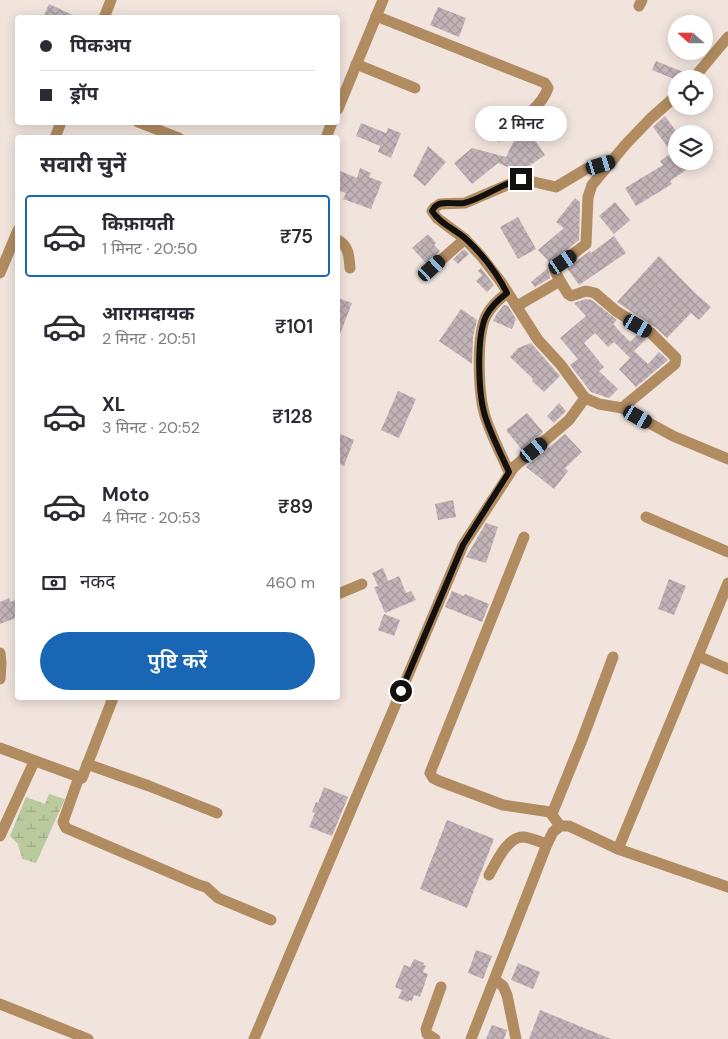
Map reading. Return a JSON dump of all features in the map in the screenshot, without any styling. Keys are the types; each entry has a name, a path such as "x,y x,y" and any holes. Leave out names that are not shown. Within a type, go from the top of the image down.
{"street":[{"path":"105,15 111,0"},
{"path":"340,104 383,0"},
{"path":"376,16 545,83 548,88 542,100 499,136"},
{"path":"700,70 728,37"},
{"path":"356,64 415,88"},
{"path":"622,408 675,364 676,358 651,333 616,311 594,293 586,291 571,296 568,294 555,271 556,267 586,244 588,194 592,185 650,118 668,103"},
{"path":"146,125 171,135"},
{"path":"612,161 586,169 556,188 521,179 468,202 443,203 432,211 437,218 465,239 482,256 538,340 561,365 585,398 599,404 622,408 654,426 728,459"},
{"path":"0,273 15,237"},
{"path":"432,268 465,239"},
{"path":"340,241 348,252 350,268"},
{"path":"517,306 560,281"},
{"path":"507,293 491,308 483,323 479,369 482,407 509,472"},
{"path":"254,1039 463,545 509,472 569,420 585,398"},
{"path":"646,517 728,552"},
{"path":"524,537 430,773 433,778 439,781 497,803 515,808 542,810 552,814 560,826"},
{"path":"618,849 728,583"},
{"path":"340,593 362,584"},
{"path":"0,653 0,679"},
{"path":"698,656 728,669"},
{"path":"552,814 582,740 612,657"},
{"path":"0,748 82,778 113,700"},
{"path":"0,836 34,762"},
{"path":"87,764 216,813"},
{"path":"79,777 63,822 66,828 199,884 218,898 271,920"},
{"path":"471,1039 547,844 553,832 560,826 569,826 618,849 728,887"},
{"path":"489,875 500,855 517,838 525,837 547,844"},
{"path":"495,980 503,986 507,995 516,1039"},
{"path":"435,1039 427,1034 426,1028 441,987"},
{"path":"0,1004 88,1039"}],"green space":[{"path":"49,794 65,799 36,863 22,859 18,844 10,836 26,797 45,804"}],"building":[{"path":"49,4 73,15 44,15"},
{"path":"438,7 466,18 459,37 430,25"},
{"path":"656,61 678,70 668,70 668,77 652,70"},
{"path":"665,116 672,125 668,125 668,148 653,127"},
{"path":"361,123 386,133 388,128 401,133 391,158 378,152 380,146 356,136"},
{"path":"525,126 545,155 520,172 498,163 472,184 454,163 472,148 506,157 519,131"},
{"path":"428,146 446,162 425,186 413,176"},
{"path":"668,155 668,170 686,170 670,181 672,184 636,206 625,188 663,165 660,161"},
{"path":"360,168 371,173 369,177 382,182 371,209 343,199 346,193 340,191 340,171 357,178"},
{"path":"575,198 580,202 579,240 550,263 538,250 564,228 556,222"},
{"path":"615,202 630,220 614,234 599,216"},
{"path":"518,217 536,249 518,259 500,227"},
{"path":"428,234 440,251 426,263 412,248"},
{"path":"614,236 626,253 579,285 567,268"},
{"path":"464,249 469,254 458,264 453,259"},
{"path":"659,256 711,307 699,320 691,313 667,338 655,327 617,302"},
{"path":"481,268 494,285 487,292 476,281 482,275 478,271"},
{"path":"548,268 550,278 535,287 531,282"},
{"path":"340,299 352,303 340,334"},
{"path":"586,299 592,300 617,320 613,324 630,342 638,334 646,339 634,351 648,364 659,352 668,360 636,387 619,369 630,358 614,342 608,347 595,333 584,343 604,367 599,371 618,389 609,398 591,392 570,365 578,359 560,338 586,316 574,303"},
{"path":"504,305 508,306 516,319 512,329 493,321"},
{"path":"461,309 477,320 473,337 472,364 439,341"},
{"path":"531,343 560,376 544,392 510,357 518,348"},
{"path":"398,391 416,399 399,438 381,430"},
{"path":"559,403 566,411 554,423 547,416"},
{"path":"527,413 543,432 522,450 506,430"},
{"path":"340,434 354,440 344,466 340,464"},
{"path":"565,434 582,452 565,468 568,471 554,489 526,467"},
{"path":"453,500 456,517 438,520 435,504"},
{"path":"486,523 498,527 486,563 466,557"},
{"path":"383,568 388,581 399,576 406,593 411,591 416,600 385,613 374,587 378,586 372,573"},
{"path":"669,579 686,586 674,615 658,609"},
{"path":"452,591 489,604 482,622 445,607"},
{"path":"9,598 10,602 15,600 15,618 0,624 0,602"},
{"path":"384,614 400,620 394,636 378,630"},
{"path":"324,787 348,797 332,836 309,827 315,813 312,812 316,802 318,803"},
{"path":"447,820 494,839 467,908 420,889"},
{"path":"476,950 492,956 483,979 468,973"},
{"path":"414,959 424,963 423,965 426,966 423,972 428,974 420,997 414,995 412,1001 409,1000 408,1002 398,998 402,990 395,987 404,965 410,967"},
{"path":"518,963 540,972 533,989 511,980"},
{"path":"540,1010 611,1039 529,1039"},
{"path":"492,1025 507,1030 504,1039 486,1039"}],"route":[{"path":"401,691 463,545 509,472 482,407 479,369 483,323 491,308 507,293 482,256 465,239 437,218 432,211 437,205 468,202 521,179"}]}
